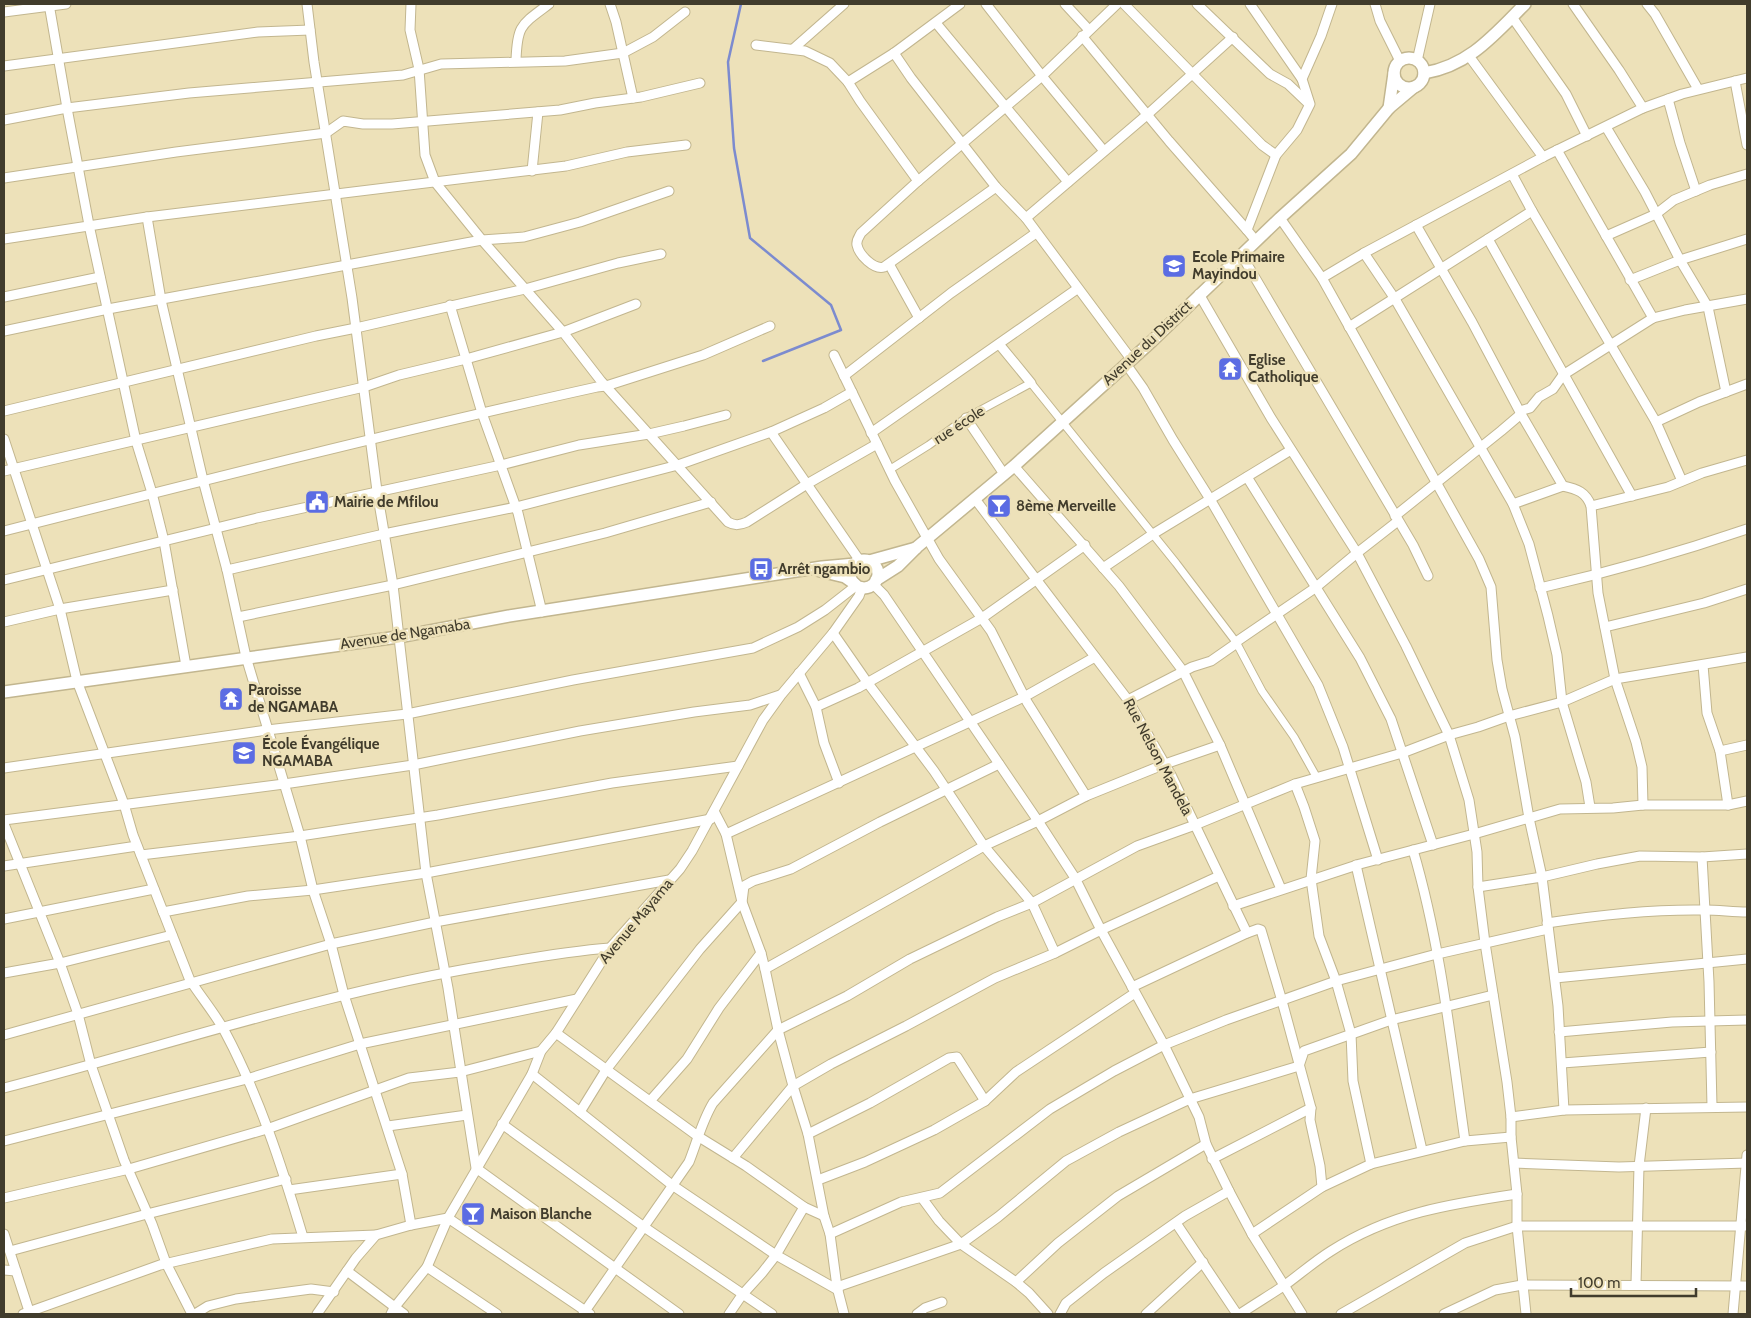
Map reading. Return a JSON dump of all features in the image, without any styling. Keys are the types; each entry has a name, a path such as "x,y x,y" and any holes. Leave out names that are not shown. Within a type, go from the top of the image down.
{"street":[{"path":"4,12 66,4"},
{"path":"307,4 347,265 377,491 393,585 426,873 454,1025 476,1168 679,1314"},
{"path":"411,4 410,30 419,69 425,154 435,182 482,240 563,332 606,386 728,522 740,525 877,444"},
{"path":"516,62 518,31 526,20 549,4"},
{"path":"610,4 616,22 632,98"},
{"path":"792,49 844,4"},
{"path":"848,82 894,53 960,4"},
{"path":"986,4 1104,151"},
{"path":"1065,4 1085,33 1148,114 1256,240"},
{"path":"996,187 889,264 879,269 872,266 857,247 857,240 861,233 918,180 1042,76 1117,4"},
{"path":"1124,4 1262,144 1276,155"},
{"path":"1197,4 1270,74 1288,84 1310,104"},
{"path":"1247,230 1276,155 1297,130 1310,104 1302,79 1250,4"},
{"path":"1302,79 1331,8 1323,4"},
{"path":"1375,4 1380,21 1400,61"},
{"path":"1417,61 1430,4"},
{"path":"1424,73 1446,68 1469,56 1525,4"},
{"path":"1572,4 1620,70 1644,108"},
{"path":"1647,4 1655,14 1698,89"},
{"path":"49,5 89,225 122,382 164,542 186,666"},
{"path":"4,120 67,108 189,93 403,75 441,64 565,61 623,53 653,37 685,12"},
{"path":"1512,17 1566,94 1587,136"},
{"path":"936,23 1068,182"},
{"path":"4,66 258,32 310,30"},
{"path":"1026,218 1148,114 1233,37"},
{"path":"756,45 805,51 830,63 848,82 918,180"},
{"path":"894,53 911,78 996,187 1026,218 1128,362 1318,686 1343,747 1378,860"},
{"path":"1469,56 1542,157"},
{"path":"1389,108 1394,73 1400,61 1412,59 1417,61 1422,66 1424,73 1421,82 1409,88 1397,82 1394,73"},
{"path":"1322,278 1364,253 1542,157 1644,108 1698,89 1747,78"},
{"path":"1735,81 1747,145"},
{"path":"4,178 176,152 326,133 343,121 363,124 392,124 538,112 632,98 700,83"},
{"name":"Avenue du District","path":"865,584 898,566 917,547 1014,466 1351,154 1389,108 1414,87"},
{"path":"1668,99 1696,191"},
{"path":"532,171 538,112"},
{"path":"1606,127 1708,307 1726,392"},
{"path":"4,239 148,216 532,171 566,166 627,152 686,145"},
{"path":"1557,150 1653,318"},
{"path":"1512,174 1532,212 1656,422 1682,481"},
{"path":"1606,236 1656,214 1674,200 1747,174"},
{"path":"4,331 482,240 524,237 580,222 668,191"},
{"path":"1349,327 1532,212"},
{"path":"148,216 161,300 203,480 227,570 246,657 300,836 313,890 331,944 344,995 402,1174 411,1225"},
{"path":"1280,218 1322,278 1438,483 1479,559 1490,587 1497,660 1502,689 1518,753 1529,818 1542,877 1555,978 1564,1110"},
{"path":"1416,225 1563,486"},
{"path":"844,376 951,293 1036,233"},
{"path":"1488,239 1632,496"},
{"path":"1630,280 1680,260 1747,239"},
{"path":"1364,253 1395,299 1513,504 1529,544 1557,655 1562,702 1586,782 1590,807"},
{"path":"4,411 306,338 524,289 618,262 661,254"},
{"path":"1241,254 1413,545 1428,576"},
{"path":"889,264 919,318"},
{"path":"4,298 100,278"},
{"path":"872,433 1077,289"},
{"path":"1199,294 1291,450 1357,553 1406,646 1449,735 1468,800 1477,852 1478,887 1485,943 1511,1117 1511,1138 1517,1194 1517,1226 1526,1314"},
{"path":"1128,700 1192,667 1211,661 1315,588 1521,414 1523,410 1530,408 1539,397 1553,389 1564,376 1610,345 1653,318 1685,310 1747,299"},
{"path":"8,470 364,387 399,375 466,359 563,332 636,304"},
{"path":"450,305 482,413 516,507 542,612"},
{"path":"4,531 203,480 482,413 606,386 710,352 770,326"},
{"path":"999,344 1236,642 1262,691 1294,737 1317,778"},
{"path":"834,355 890,470 939,559 991,631 1024,697 1086,796"},
{"name":"rue école","path":"890,470 966,418 1031,383"},
{"path":"1656,422 1747,384"},
{"path":"227,570 384,534 516,507 678,466 770,432 824,408 852,392"},
{"path":"4,580 257,518 501,465 579,445 649,434 726,415"},
{"path":"966,418 1004,474"},
{"path":"4,768 267,730 408,714 573,680 753,648 798,627 878,574 876,567 861,562 770,432"},
{"path":"4,439 8,470 31,524 47,570 60,609 77,681 124,804 137,846 191,983 222,1028 247,1079 286,1179 303,1237"},
{"path":"1103,568 1152,534 1291,450"},
{"path":"1590,506 1632,496 1747,460"},
{"path":"1014,466 1103,568 1183,672 1220,745 1280,889"},
{"path":"1247,477 1360,658 1391,719 1432,845"},
{"path":"1513,504 1563,486 1573,488 1586,495 1590,506 1596,574 1605,627 1616,679 1642,767 1644,805"},
{"name":"Rue Nelson Mandela","path":"974,499 998,527 1128,700 1164,764 1247,933"},
{"path":"238,617 393,585 605,533 711,502"},
{"path":"1540,588 1710,542 1747,529"},
{"path":"816,707 858,688 982,618 1084,546"},
{"name":"Avenue du District","path":"861,562 917,547"},
{"path":"861,562 851,572 852,578 884,595 1075,878 1101,930 1164,1045 1199,1117 1212,1159 1252,1234 1302,1314"},
{"name":"Avenue de Ngamaba","path":"4,692 398,636 509,616 861,562"},
{"name":"Avenue de Ngamaba","path":"806,571 837,574 865,584"},
{"name":"Avenue Mayama","path":"393,1311 427,1267 448,1218 532,1074 541,1051 556,1033 610,948 692,851 738,766 780,695 833,633 859,596 865,584"},
{"path":"1605,627 1704,603 1747,589"},
{"path":"4,622 60,609 173,590"},
{"path":"833,633 947,790 984,846 1032,903 1055,953"},
{"path":"726,834 1024,697 1095,657"},
{"path":"4,1234 28,1314 166,1263 272,1239 376,1235 411,1225 448,1218 586,1313 614,1269 689,1162 706,1115 713,1103 778,1030 847,996 910,959 997,917 1032,903 1137,846 1195,826 1295,784 1402,753 1449,735 1509,716 1562,702 1616,679 1663,670 1703,666 1747,657"},
{"path":"1703,666 1707,713 1720,752 1728,805"},
{"path":"798,673 816,707 824,743 839,783"},
{"path":"4,820 284,784 413,765 580,731 694,712 750,705 780,695"},
{"path":"765,968 984,846 1086,796 1164,764 1220,745"},
{"path":"1720,752 1747,745"},
{"path":"580,1112 606,1070 700,949 742,902 744,886 753,881 791,869 880,822 999,764"},
{"path":"141,855 300,836 420,818 612,783 738,766"},
{"path":"1295,784 1315,841 1311,879 1319,936 1336,981 1351,1034 1353,1081 1370,1164"},
{"path":"1233,906 1356,865 1560,809 1613,808 1644,805 1728,805 1747,802"},
{"path":"163,912 248,896 313,890 426,873 713,815 726,834 742,902 765,968 778,1030 808,1134 824,1216 830,1234 838,1289 844,1314"},
{"path":"4,824 60,963 78,1014 91,1065 129,1169 166,1263 193,1314 208,1306 236,1299 311,1289 334,1292"},
{"path":"4,866 137,846"},
{"path":"1413,850 1424,889 1438,954 1465,1140"},
{"path":"1478,887 1542,877 1640,856 1702,857 1747,854"},
{"path":"1702,857 1702,890 1706,910 1712,1106"},
{"path":"1356,865 1422,1150"},
{"path":"733,1158 793,1086 994,978 1055,953 1219,876"},
{"path":"4,1035 331,944 436,922 668,880"},
{"path":"4,919 154,889"},
{"path":"830,1234 901,1202 940,1193 1050,1109 1114,1071 1164,1045 1226,1020 1336,981 1574,919 1664,911 1706,910 1747,912"},
{"path":"818,1180 865,1162 934,1130 985,1101 1016,1072 1134,990 1258,929 1261,930 1311,1108 1310,1120 1320,1166 1322,1187"},
{"path":"4,973 60,963 172,936"},
{"path":"4,1088 344,995 445,972 582,950 610,948"},
{"path":"650,1101 687,1059 719,1008 761,953"},
{"path":"1555,978 1747,959"},
{"path":"1299,1066 1304,1051 1391,1020 1493,995"},
{"path":"4,1141 247,1079 360,1044 577,1000"},
{"path":"1558,1032 1672,1022 1747,1020"},
{"path":"556,1033 699,1137 804,1207 824,1216"},
{"path":"4,1198 129,1169 267,1129 409,1078 460,1072 541,1051"},
{"path":"1562,1063 1711,1052"},
{"path":"808,1134 870,1103 949,1058 957,1057 985,1101"},
{"path":"532,1074 672,1185 776,1255 838,1289 961,1244 998,1218 1066,1161 1119,1132 1190,1099 1299,1066"},
{"path":"1511,1117 1564,1110 1747,1106"},
{"path":"1212,1159 1311,1108"},
{"path":"1636,1284 1639,1166 1646,1108"},
{"path":"388,1126 468,1114"},
{"path":"502,1124 644,1227 772,1314"},
{"path":"1252,1234 1322,1187 1370,1164 1465,1140 1511,1138"},
{"path":"1016,1282 1058,1243 1118,1196 1206,1144"},
{"path":"1514,1163 1639,1166 1747,1160 1744,1226 1733,1314"},
{"path":"289,1190 402,1174"},
{"path":"10,1252 147,1214 286,1179"},
{"path":"1060,1314 1066,1303 1104,1273 1185,1216 1229,1191"},
{"path":"1176,1223 1238,1314 1283,1286 1332,1250 1384,1224 1417,1212 1452,1204 1517,1194"},
{"path":"922,1198 939,1221 961,1244 1016,1282 1048,1314"},
{"path":"729,1314 742,1295 776,1255 804,1207"},
{"path":"1341,1314 1465,1243 1517,1226 1744,1226"},
{"path":"317,1314 347,1271 376,1235"},
{"path":"1146,1314 1203,1262"},
{"path":"427,1267 497,1314"},
{"path":"4,1270 16,1271"},
{"path":"347,1271 393,1311 404,1314"},
{"path":"1444,1314 1494,1290 1522,1285 1636,1284 1747,1286"},
{"path":"917,1314 925,1308 942,1302"},
{"path":"208,1306 217,1314"}],"waterway":[{"path":"741,4 728,62 734,148 750,238 831,305 841,330 763,361"}],"place":[{"name":"Ecole Primaire Mayindou","path":"1174,266"},
{"name":"Eglise Catholique","path":"1230,369"},
{"name":"Mairie de Mfilou","path":"317,502"},
{"name":"8ème Merveille","path":"999,506"},
{"name":"Arrêt ngambio","path":"761,569"},
{"name":"Paroisse de NGAMABA","path":"231,699"},
{"name":"École Évangélique NGAMABA","path":"244,753"},
{"name":"Maison Blanche","path":"473,1214"}]}
